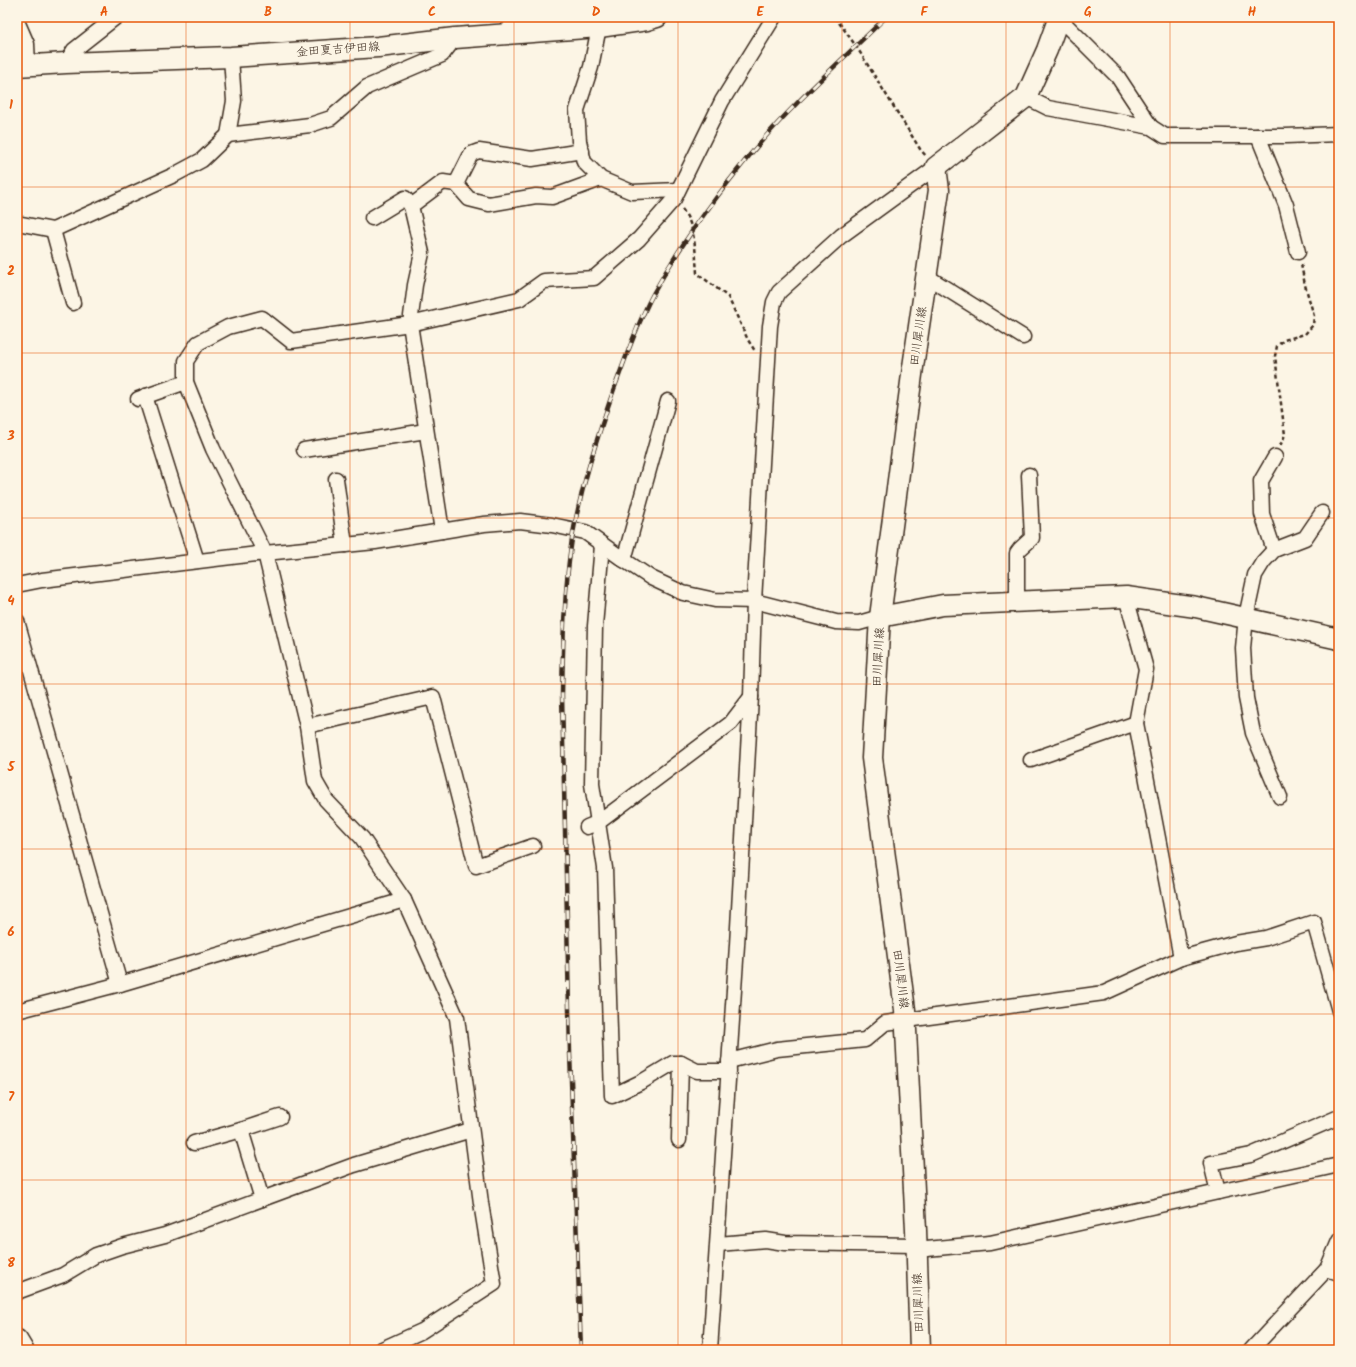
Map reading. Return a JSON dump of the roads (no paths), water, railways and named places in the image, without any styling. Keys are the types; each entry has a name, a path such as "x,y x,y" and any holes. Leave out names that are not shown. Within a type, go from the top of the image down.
{"main road":[{"name":"金田夏吉伊田線","path":"22,66 231,57 378,47 455,38 510,26 609,23 646,20 657,17"},
{"path":"936,167 1026,97 1047,50 1059,17"},
{"name":"田川犀川線","path":"920,1350 906,1020 872,758 880,617 939,190 936,167"},
{"path":"880,617 943,605 1126,597 1196,607 1339,639"},
{"path":"17,1340 23,1350"}],"street":[{"path":"66,63 74,50 116,17"},
{"path":"380,1350 422,1331 494,1284 471,1130 457,1018 404,900 362,838 326,800 315,781 307,726 265,553 213,449 186,382 186,361 198,343 228,327 262,318 291,342 410,324 519,299 544,281 594,278 639,239 676,194 722,101 774,17"},
{"path":"1059,17 1118,77 1151,127"},
{"path":"17,21 27,44 22,66"},
{"path":"609,23 591,67 577,110 579,141 584,162 601,179 632,192 676,194"},
{"path":"228,135 310,125 331,118 367,87 442,55 455,38"},
{"path":"17,224 53,230 202,160 228,135 234,101 231,57"},
{"path":"1026,97 1048,108 1151,127 1165,136 1339,134"},
{"path":"1258,136 1286,206 1298,252"},
{"path":"456,184 471,154 479,151 532,159 582,151"},
{"path":"710,1350 738,937 751,697 754,601 770,326 774,302 779,292 841,236 936,167"},
{"path":"411,206 443,182 456,184 469,199 490,204 536,196 552,197 601,179"},
{"path":"372,218 405,198 411,206 422,253 415,285 410,324 442,531"},
{"path":"53,230 73,303"},
{"path":"926,276 1023,336"},
{"path":"186,382 142,397 196,561"},
{"path":"624,560 668,401"},
{"path":"304,450 426,431"},
{"path":"1274,550 1262,514 1262,481 1276,457"},
{"path":"1017,602 1017,553 1032,538 1029,475"},
{"path":"336,479 345,545"},
{"path":"1280,797 1253,733 1246,698 1243,648 1246,617 1255,575 1263,562 1274,550 1305,538 1322,513"},
{"path":"17,586 42,580 265,553 375,542 484,524 520,521 552,525 585,532 651,578 683,593 715,600 754,601 836,622 858,623 880,617"},
{"path":"602,545 595,626 592,784 593,824 605,868 612,1096 643,1081 673,1063 681,1063 697,1071 729,1066 777,1049 865,1040 885,1023 1104,993 1181,958 1236,943 1266,938 1314,922 1339,1011"},
{"path":"1126,597 1146,669 1136,723 1181,958"},
{"path":"17,621 120,984"},
{"path":"307,726 433,697 476,866 533,846"},
{"path":"593,824 731,723 751,697"},
{"path":"1031,760 1136,723"},
{"path":"17,1011 120,984 404,900"},
{"path":"679,1140 681,1063"},
{"path":"194,1143 280,1117"},
{"path":"1218,1192 1211,1163 1251,1155 1339,1118"},
{"path":"241,1130 262,1199"},
{"path":"17,1292 63,1275 96,1255 122,1246 165,1235 354,1165 471,1130"},
{"path":"718,1244 766,1240 785,1243 916,1248 990,1243 1339,1165"},
{"path":"1251,1350 1333,1271 1339,1241"}],"railway":[{"path":"581,1350 570,1053 562,695 563,636 567,578 572,539 580,501 590,463 614,389 632,341 653,294 674,258 710,206 749,156 781,120 886,17"}]}
